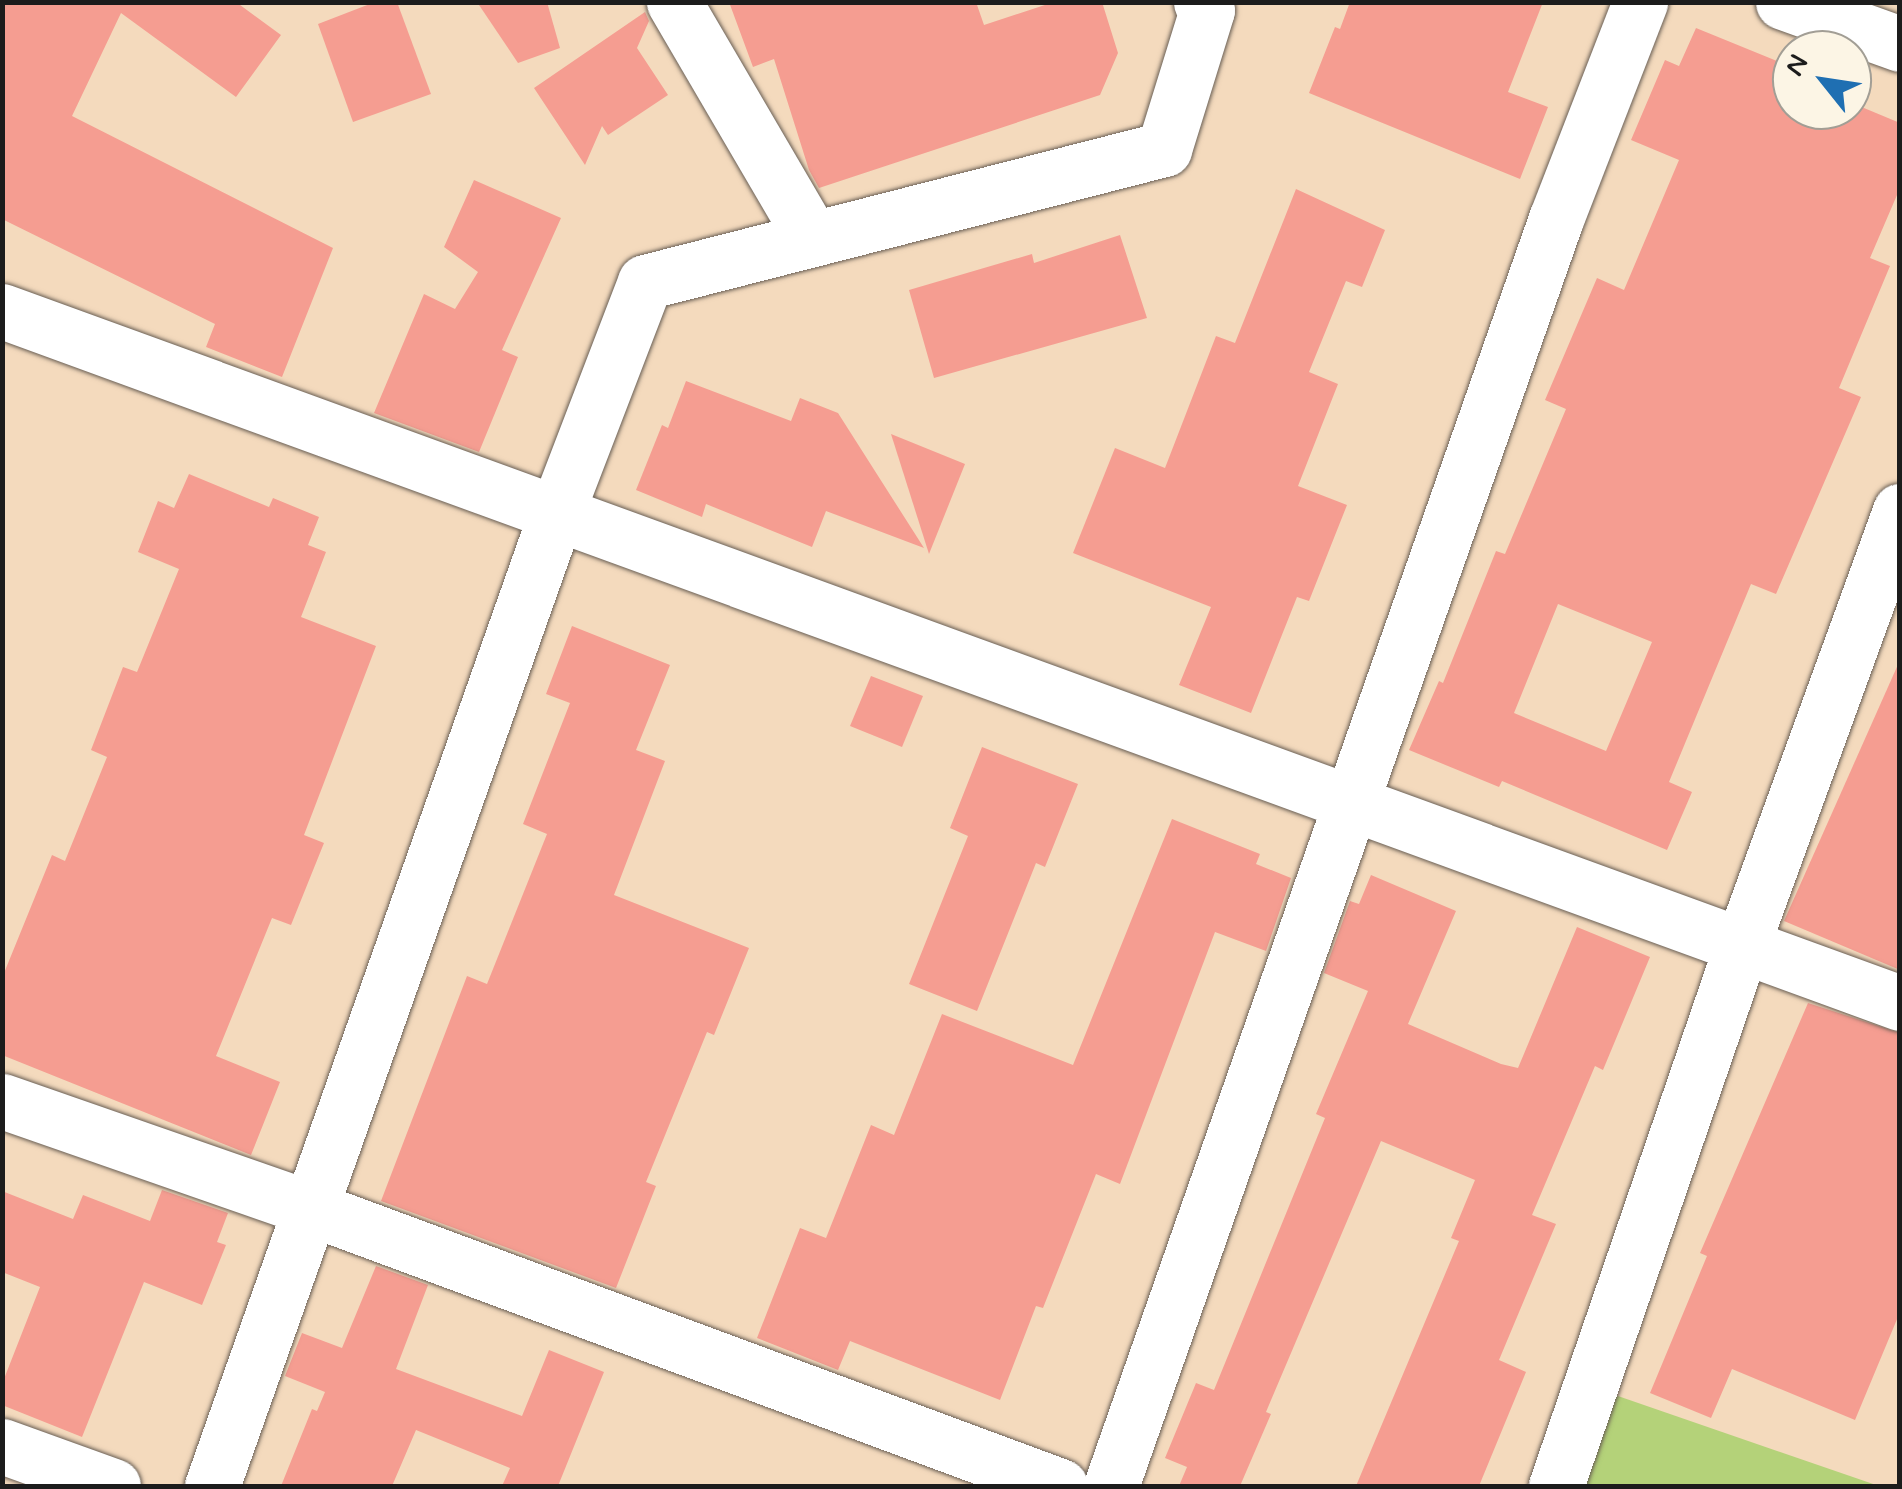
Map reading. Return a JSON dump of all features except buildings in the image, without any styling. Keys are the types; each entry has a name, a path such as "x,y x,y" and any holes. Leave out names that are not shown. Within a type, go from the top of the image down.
{"street":[{"path":"674,2 812,238"},
{"path":"212,1486 556,514 645,282 1164,148 1207,10 1201,2"},
{"path":"1111,1486 1556,219 1640,2"},
{"path":"1783,2 1900,44"},
{"path":"2,310 1900,1003"},
{"path":"1556,1486 1742,946 1900,512"},
{"path":"2,1101 310,1208 1060,1486"},
{"path":"2,1446 113,1486"}],"green space":[{"path":"1615,1395 1879,1486 1583,1486"}]}
